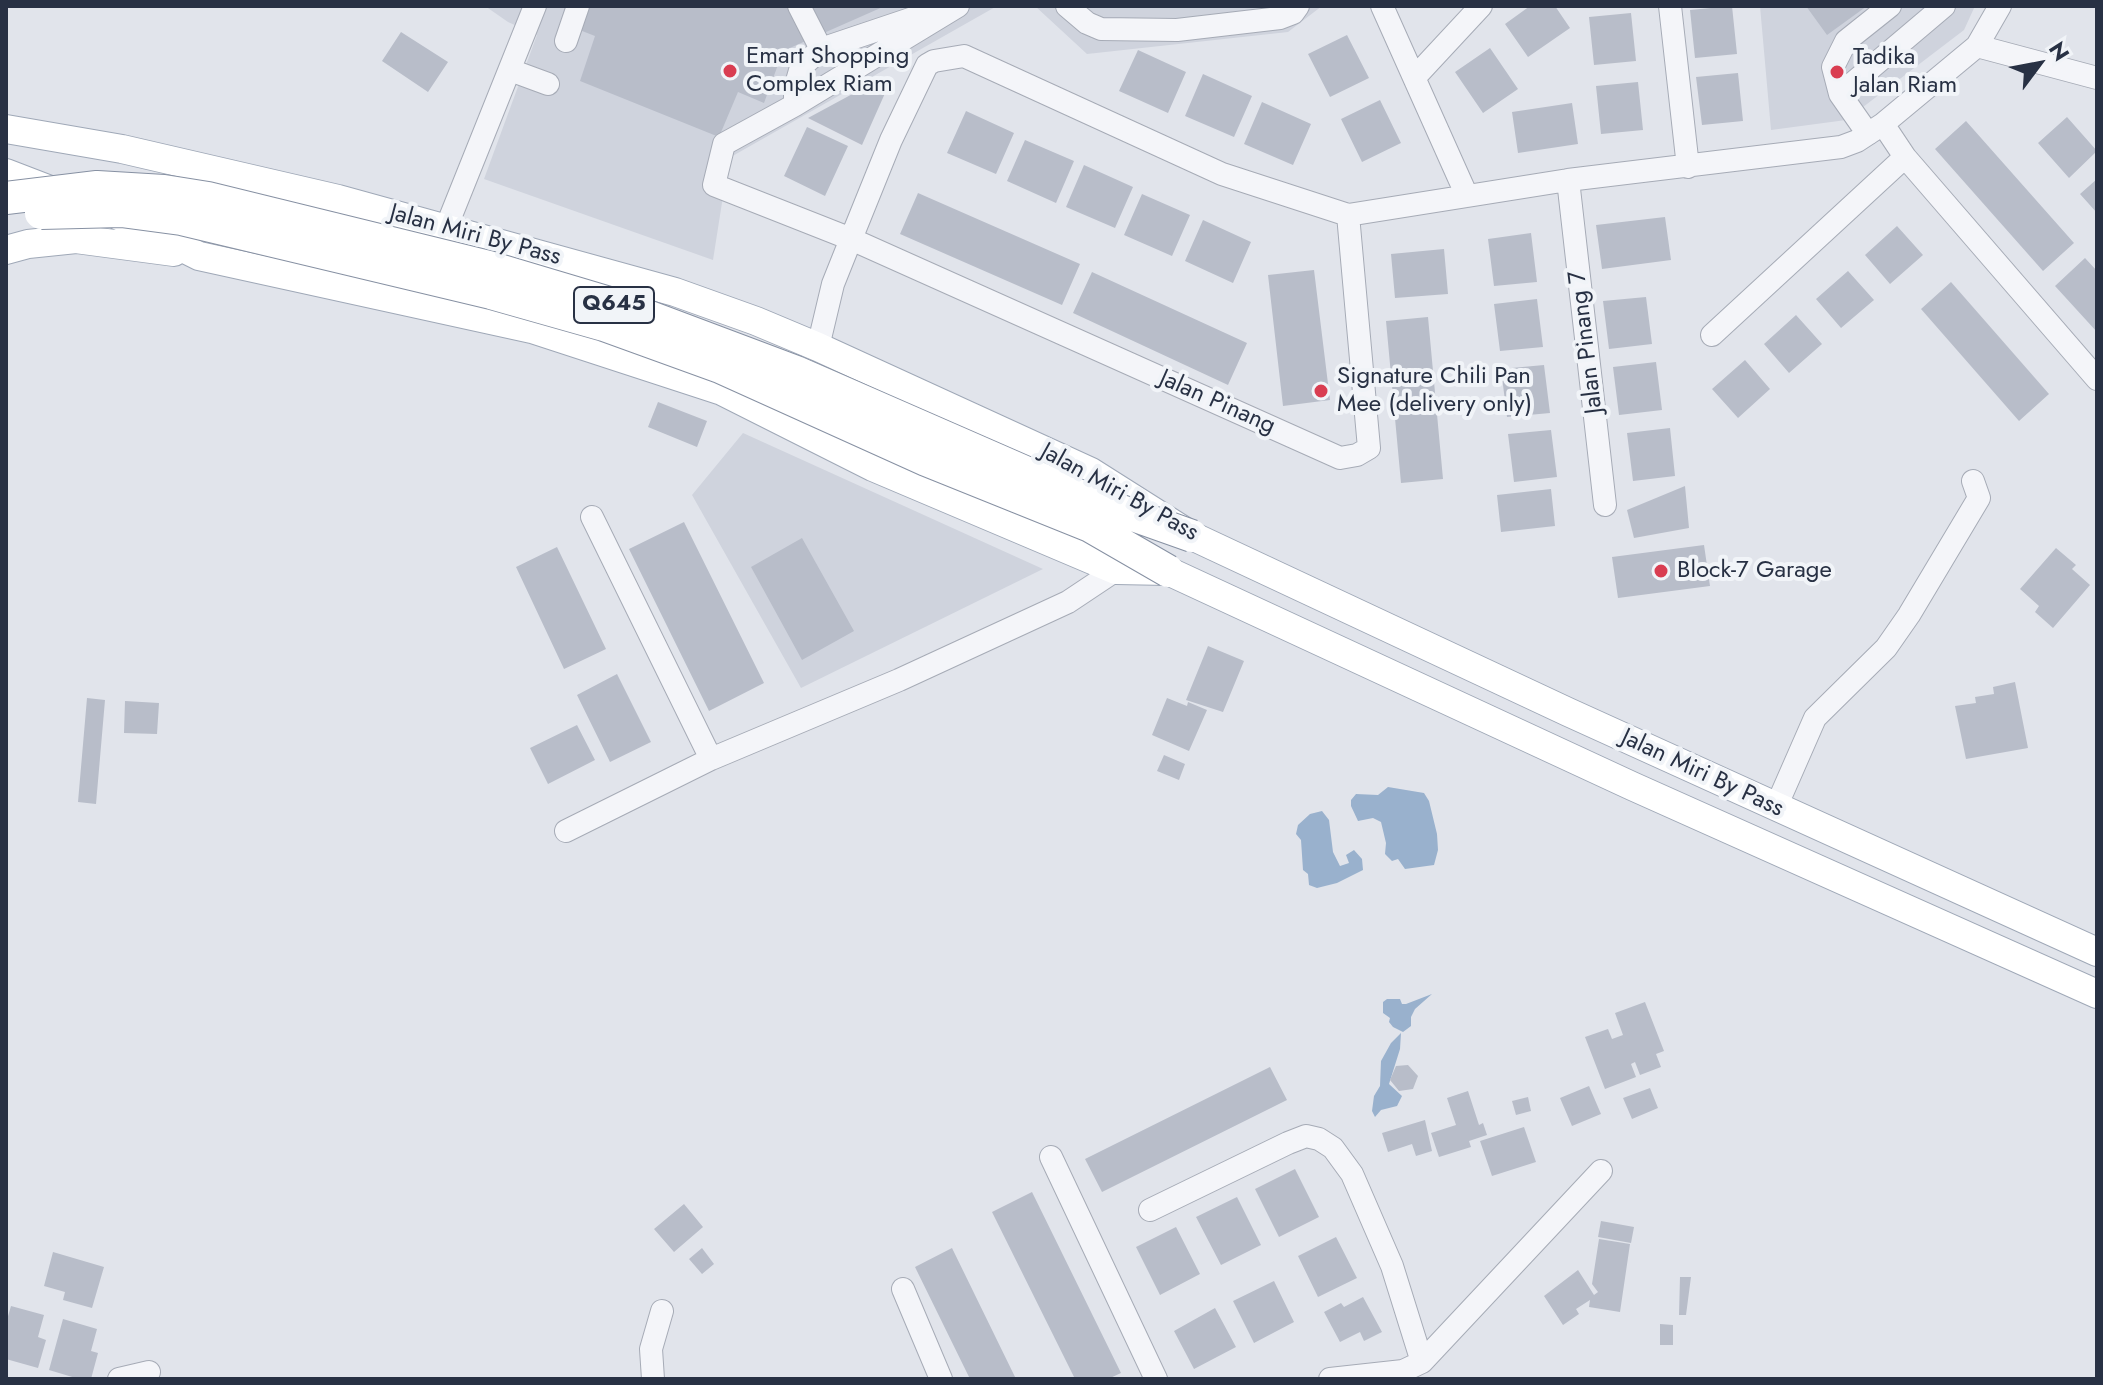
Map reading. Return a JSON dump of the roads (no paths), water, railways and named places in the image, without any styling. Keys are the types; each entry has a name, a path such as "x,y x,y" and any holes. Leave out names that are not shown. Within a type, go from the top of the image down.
{"highway":[{"name":"Q645","path":"6,198 97,187 164,191 208,198 489,267 623,307 796,372 1067,491 1192,536"},
{"name":"Q645","path":"6,219 57,211 121,211 181,219 491,293 604,325 720,367 926,460 1090,526 1168,571"}],"main road":[{"name":"Jalan Miri By Pass","path":"6,129 122,149 325,196 446,228 675,292 818,347 1091,472 1192,536 2097,952"},
{"name":"Jalan Miri By Pass","path":"6,173 133,221 199,256 532,329 722,391 873,467 1116,570 1168,571 1660,798 2097,994"},
{"path":"6,250 28,244 76,239 199,256"}],"street":[{"path":"446,228 535,6"},
{"path":"566,41 578,6"},
{"path":"799,6 821,49"},
{"path":"795,105 795,88 801,67 821,49 948,6"},
{"path":"851,239 714,185 724,144 795,105 958,6"},
{"path":"1067,6 1087,23 1101,29 1177,30 1280,18 1293,13 1298,6"},
{"path":"1382,6 1467,196"},
{"path":"1415,77 1481,6"},
{"path":"1670,6 1688,167"},
{"path":"1890,6 1846,41 1838,53 1833,67 1840,94 1905,157 2097,379"},
{"path":"1840,94 1944,6"},
{"path":"818,347 833,284 891,140 927,65 955,56 964,56 1222,174 1348,215 1568,180 1841,147 1876,129 1977,46 2000,6"},
{"path":"909,35 927,65"},
{"path":"1977,46 2097,78"},
{"path":"510,70 548,84"},
{"path":"1712,335 1905,157"},
{"name":"Jalan Pinang 7","path":"1568,180 1605,505"},
{"name":"Jalan Pinang","path":"851,239 1340,458 1357,455 1369,448 1348,215"},
{"path":"1776,807 1815,718 1886,648 1909,615 1979,498 1973,481"},
{"path":"592,517 711,759"},
{"path":"566,831 711,759 899,680 1068,602 1116,570"},
{"path":"1150,1210 1288,1143 1306,1136 1319,1139 1333,1148 1352,1174 1392,1266 1422,1362"},
{"path":"1051,1157 1156,1379"},
{"path":"1330,1379 1403,1371 1422,1362 1601,1171"},
{"path":"903,1289 941,1379"},
{"path":"653,1379 651,1349 662,1311"},
{"path":"119,1379 149,1372"}],"water":[{"path":"1388,787 1424,793 1429,801 1437,834 1438,850 1434,865 1405,869 1398,859 1392,861 1385,854 1381,822 1373,818 1358,821 1351,806 1356,794 1378,795"},
{"path":"1322,811 1329,820 1333,852 1340,866 1349,863 1346,855 1354,850 1362,859 1363,870 1337,883 1317,888 1309,885 1308,874 1303,870 1301,840 1296,834 1298,825 1310,814"},
{"path":"1432,994 1415,1009 1411,1026 1403,1032 1393,1027 1390,1018 1383,1013 1383,1002 1387,999 1400,999 1402,1004 1406,1004"},
{"path":"1401,1033 1400,1049 1389,1084 1402,1096 1397,1106 1381,1110 1375,1117 1372,1111 1374,1096 1380,1086 1381,1061"}],"place":[{"name":"Emart Shopping Complex Riam","path":"730,71"},
{"name":"Tadika Jalan Riam","path":"1837,72"},
{"name":"Signature Chili Pan Mee (delivery only)","path":"1321,391"},
{"name":"Block-7 Garage","path":"1661,571"}]}
